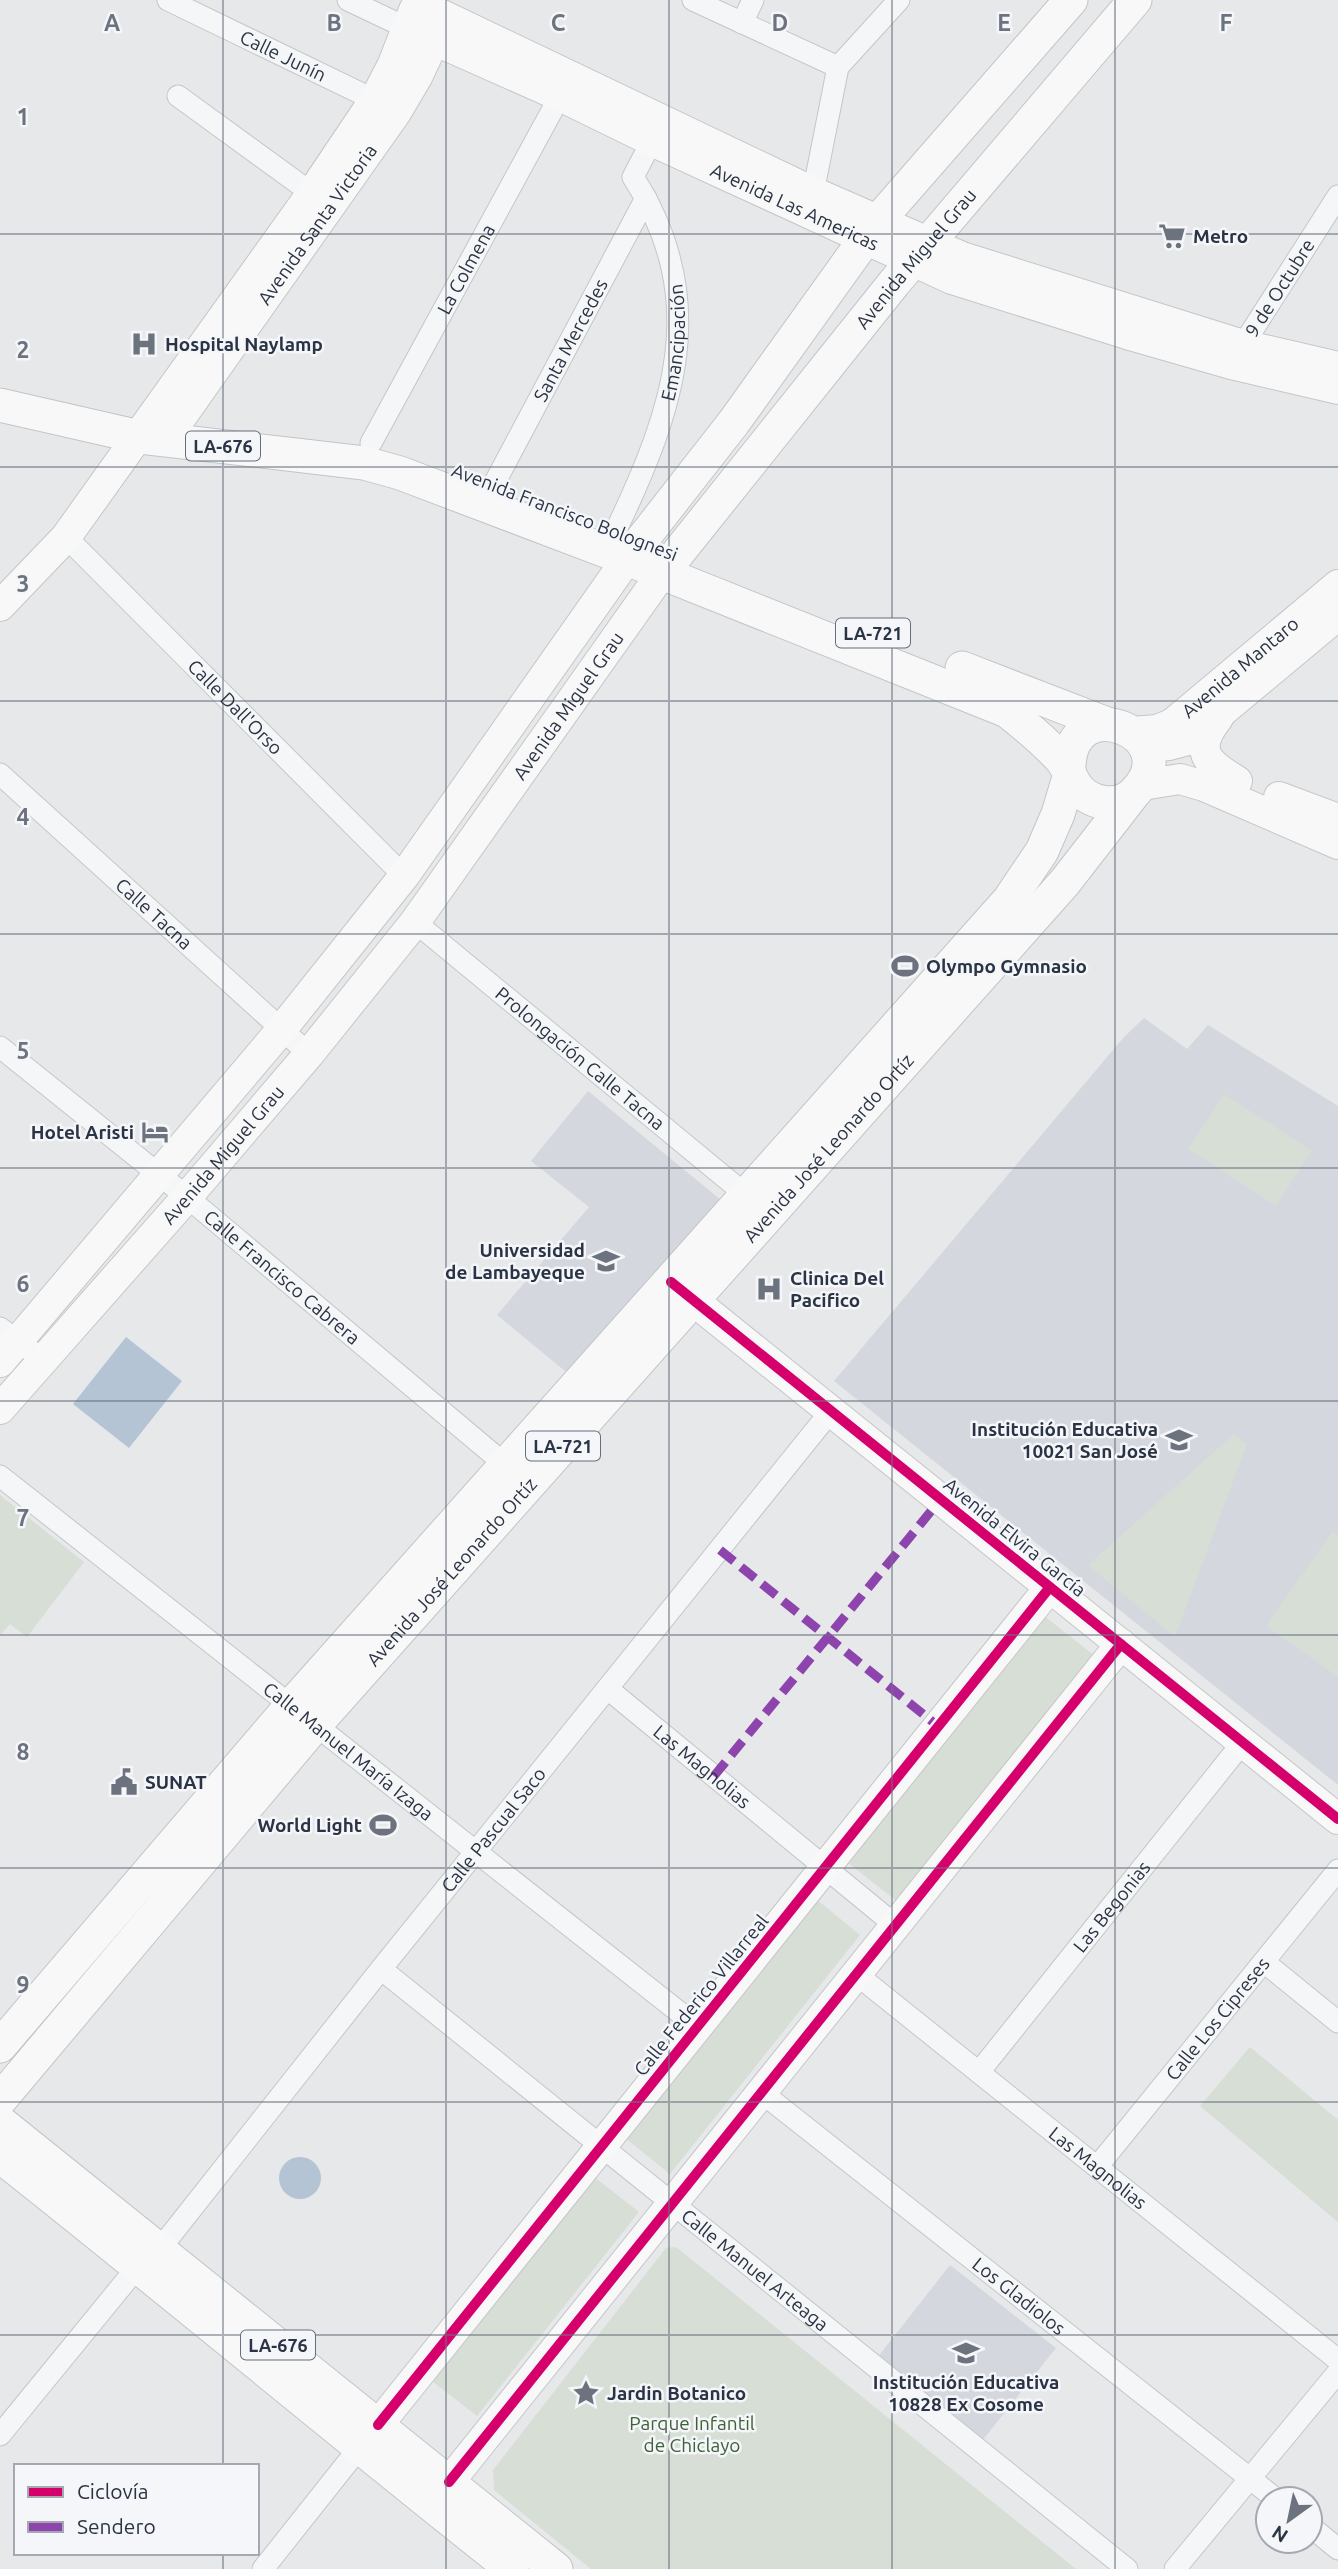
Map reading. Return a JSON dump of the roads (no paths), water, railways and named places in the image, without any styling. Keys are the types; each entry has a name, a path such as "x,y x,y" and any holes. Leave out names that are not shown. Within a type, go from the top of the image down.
{"main road":[{"name":"Avenida Miguel Grau","path":"628,543 734,422 871,230 1071,0"},
{"name":"Avenida Miguel Grau","path":"669,564 920,252 1135,0"},
{"name":"Avenida Francisco Bolognesi","path":"0,387 158,430 371,443 494,484 669,564 1007,711 1046,743 1069,770"},
{"name":"Avenida Francisco Bolognesi","path":"0,405 282,453 364,463 628,543"},
{"name":"Avenida Francisco Bolognesi","path":"669,564 1134,756"},
{"name":"LA-721","path":"1007,711 1025,735 1046,791 1047,821 1042,851"},
{"name":"LA-721","path":"1096,725 1134,756 1115,803 1093,800 1083,794 1069,770 1069,756 1079,737 1096,725"},
{"name":"Avenida José Leonardo Ortíz","path":"0,2046 303,1716 681,1291 1065,882 1134,756"},
{"name":"Avenida José Leonardo Ortíz","path":"681,1291 745,1194 1009,900 1042,851 1058,814 1069,770"},
{"name":"Avenida José Leonardo Ortíz","path":"0,2100 303,1716"},
{"name":"LA-676","path":"0,2122 149,2258 368,2437 512,2569"},
{"name":"LA-676","path":"0,2156 149,2258"},
{"name":"LA-676","path":"368,2437 449,2482 556,2569"}],"street":[{"name":"Calle Junín","path":"168,0 386,105"},
{"name":"Avenida Las Americas","path":"348,0 413,8 445,19 657,131 920,252 952,279 1235,365 1338,389"},
{"path":"692,0 838,68"},
{"path":"742,23 753,0"},
{"path":"811,203 838,68 899,0"},
{"name":"Avenida Santa Victoria","path":"386,105 393,64 413,8"},
{"name":"Avenida Santa Victoria","path":"0,606 66,537 158,430 386,105 417,77 445,19"},
{"name":"Avenida Las Americas","path":"445,19 560,96 657,131"},
{"path":"178,96 321,200"},
{"name":"La Colmena","path":"371,443 560,96"},
{"name":"Emancipación","path":"628,543 646,467 663,421 672,385 676,351 677,283 667,243 633,177 657,131"},
{"name":"9 de Octubre","path":"1243,345 1338,195"},
{"name":"Santa Mercedes","path":"494,484 646,198"},
{"name":"Avenida Las Americas","path":"920,252 962,257 1243,345 1338,367"},
{"name":"Calle Dall'Orso","path":"66,537 404,876"},
{"name":"Avenida Miguel Grau","path":"6,1344 160,1175 282,1029 404,876 628,543"},
{"name":"Avenida Miguel Grau","path":"0,1409 309,1054 415,922 669,564"},
{"name":"Avenida Mantaro","path":"1134,756 1157,730 1172,724 1338,585"},
{"name":"Avenida Mantaro","path":"1134,756 1188,740 1338,615"},
{"path":"1226,708 1209,729 1203,746 1206,758 1237,781"},
{"path":"1134,756 1180,779 1204,786 1338,844"},
{"name":"Avenida Francisco Bolognesi","path":"1134,756 1191,764 1338,819"},
{"name":"Calle Tacna","path":"0,775 309,1054"},
{"name":"Prolongación Calle Tacna","path":"415,922 745,1194"},
{"name":"Calle Francisco Cabrera","path":"0,1047 187,1197 518,1475"},
{"name":"Avenida Elvira García","path":"681,1291 1338,1819"},
{"path":"6,1344 42,1359"},
{"name":"Calle Pascual Saco","path":"0,2435 149,2258 831,1411"},
{"name":"Calle Manuel María Izaga","path":"0,1476 698,2027"},
{"name":"Calle Federico Villarreal","path":"262,2569 1051,1587"},
{"path":"449,2482 1121,1644"},
{"name":"Las Magnolias","path":"608,1689 895,1925"},
{"name":"Las Begonias","path":"979,2072 1243,1742"},
{"name":"Calle Los Cipreses","path":"1097,2167 1338,1870"},
{"path":"1264,1962 1338,2022"},
{"name":"Calle Manuel Arteaga","path":"381,1969 1127,2569"},
{"name":"Las Magnolias","path":"856,1974 1338,2360"},
{"name":"Los Gladiolos","path":"761,2092 1259,2485"},
{"path":"1175,2569 1338,2372"},
{"path":"1324,2538 1338,2549"}],"water":[{"path":"126,1337 182,1381 129,1448 73,1404"},
{"path":"300,2157 315,2163 321,2178 315,2193 300,2199 285,2193 279,2178 285,2163"}],"place":[{"name":"Metro","path":"1172,236"},
{"name":"Hospital Naylamp","path":"144,344"},
{"name":"Olympo Gymnasio","path":"905,966"},
{"name":"Hotel Aristi","path":"155,1132"},
{"name":"Universidad de Lambayeque","path":"606,1261"},
{"name":"Clinica Del Pacifico","path":"769,1289"},
{"name":"Institución Educativa 10021 San José","path":"1179,1440"},
{"name":"SUNAT","path":"124,1782"},
{"name":"World Light","path":"383,1825"},
{"name":"Institución Educativa 10828 Ex Cosome","path":"966,2353"},
{"name":"Jardin Botanico","path":"586,2393"}],"park label":[{"name":"Parque Infantil de Chiclayo","path":"692,2434"}]}
